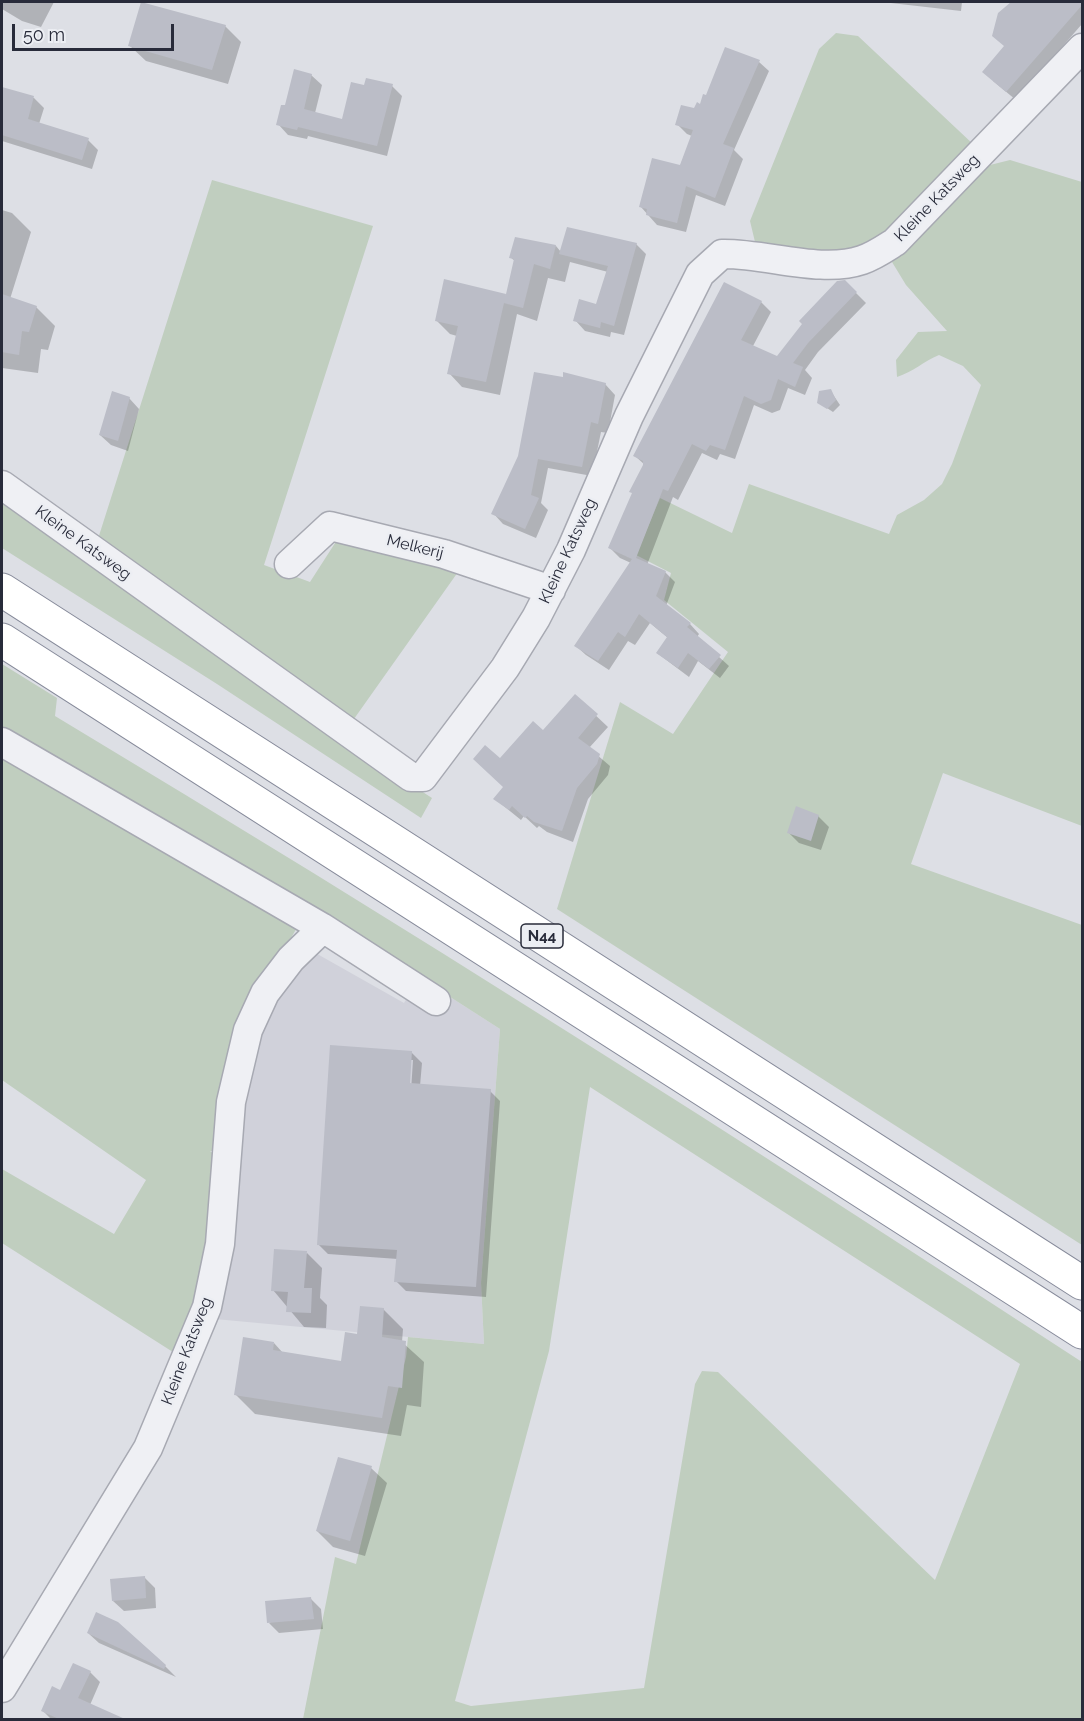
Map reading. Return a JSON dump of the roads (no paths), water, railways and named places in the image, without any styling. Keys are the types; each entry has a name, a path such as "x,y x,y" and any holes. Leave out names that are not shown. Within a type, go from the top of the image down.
{"highway":[{"name":"N44","path":"2,590 1083,1283"},
{"name":"N44","path":"2,640 1083,1332"}],"street":[{"name":"Kleine Katsweg","path":"2,485 411,777 423,777 505,668 551,590 629,416 700,274 722,254 748,254 823,265 860,261 876,254 895,242 1083,48"},
{"name":"Melkerij","path":"289,564 330,526 444,554 551,590"},
{"path":"2,742 323,928 436,1001"},
{"name":"Kleine Katsweg","path":"2,1688 148,1448 207,1307 220,1244 231,1102 248,1030 272,985 291,959 323,928"}]}
